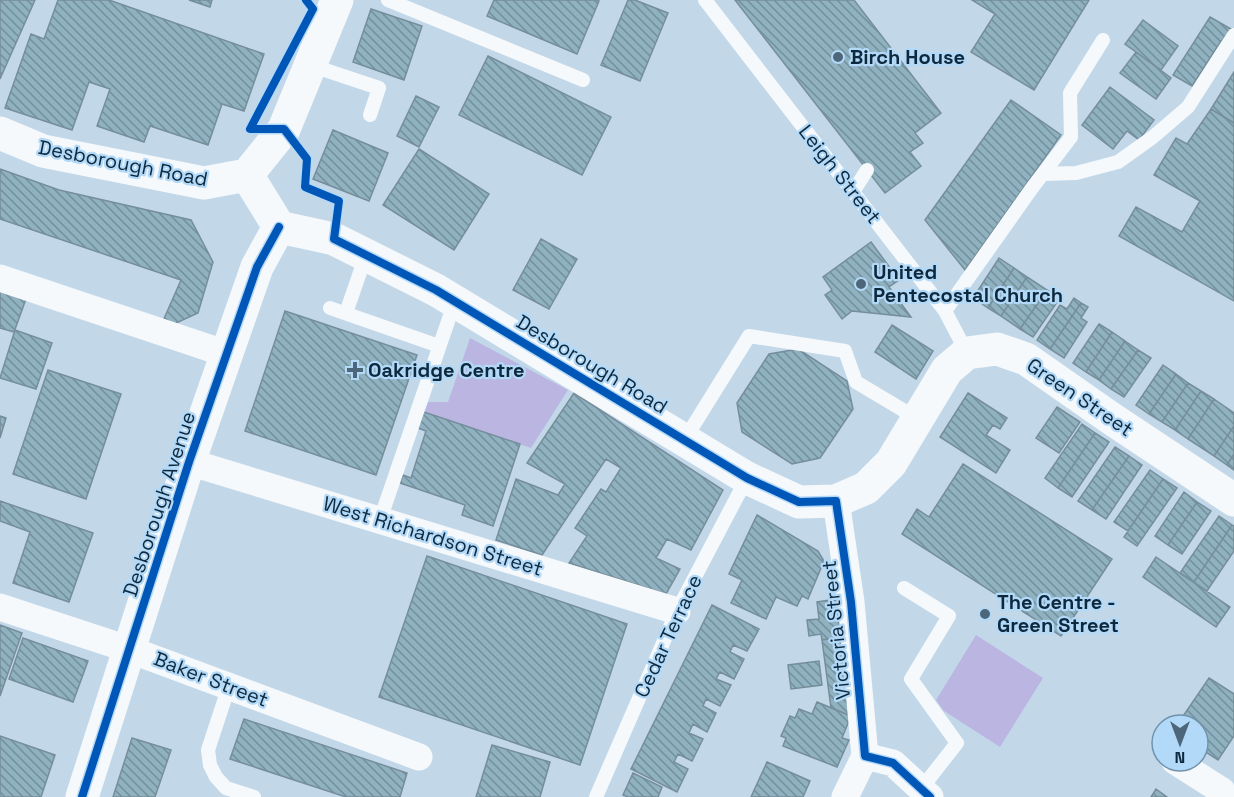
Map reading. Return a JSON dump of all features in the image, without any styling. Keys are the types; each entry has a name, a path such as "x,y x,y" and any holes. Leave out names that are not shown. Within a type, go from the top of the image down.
{"street":[{"path":"279,227 247,175 284,129 337,0"},
{"name":"Desborough Road","path":"0,133 44,151 204,183 247,175"},
{"name":"Desborough Road","path":"279,227 334,239 455,301 747,478 799,502 836,501"},
{"name":"Desborough Avenue","path":"82,797 189,462 257,267 279,227"},
{"path":"0,278 227,354"},
{"name":"Green Street","path":"967,353 997,349 1026,359 1234,500"},
{"path":"836,501 866,488 891,463 947,370 967,353"},
{"name":"West Richardson Street","path":"189,462 677,611"},
{"name":"Victoria Street","path":"836,501 851,602 865,756"},
{"name":"Baker Street","path":"0,608 128,649 419,758"},
{"path":"846,797 865,756 893,763 925,793"},
{"path":"1199,773 1228,787"}],"lane":[{"path":"388,0 583,80"},
{"name":"Leigh Street","path":"705,0 945,310 967,353"},
{"path":"1043,174 1076,173 1118,162 1153,137 1188,107 1234,35"},
{"path":"945,310 1071,137 1070,93 1103,40"},
{"path":"310,65 379,88 370,114"},
{"path":"853,192 867,170"},
{"path":"346,313 366,255"},
{"path":"380,520 455,301"},
{"path":"330,308 439,346"},
{"path":"685,439 749,336 845,351 856,382 918,418"},
{"name":"Cedar Terrace","path":"596,797 677,611 747,478"},
{"path":"904,588 949,616 911,680 957,743 925,793"},
{"path":"229,686 208,750 210,765 216,777 226,788 254,797"}],"shaded area":[{"path":"470,338 568,390 531,448 424,412 428,402 448,402"},
{"path":"976,635 1043,678 1000,747 944,711 936,700"}],"building":[{"path":"0,0 35,0 0,79"},
{"path":"58,0 109,0 264,54 244,111 222,104 208,145 150,126 144,142 97,126 110,89 89,82 72,130 5,108 31,34 44,39"},
{"path":"189,0 212,0 210,7"},
{"path":"494,0 599,1 577,54 487,16"},
{"path":"628,0 635,0 668,13 640,81 601,65"},
{"name":"Birch House","path":"735,0 854,0 941,113 915,133 923,143 910,152 921,166 885,193"},
{"path":"972,0 1089,0 1034,90 971,52 995,14"},
{"path":"371,9 422,26 404,80 353,62"},
{"path":"1210,17 1231,29 1192,86 1173,75"},
{"path":"1143,20 1178,46 1161,70 1125,44"},
{"path":"1136,52 1171,78 1156,99 1120,73"},
{"path":"488,56 611,117 582,175 459,115"},
{"path":"1234,72 1234,123 1211,109"},
{"path":"1110,87 1154,120 1139,140 1127,131 1113,149 1082,125"},
{"path":"416,96 439,107 419,147 397,136"},
{"path":"1011,100 1061,135 965,270 925,220"},
{"path":"1211,109 1234,123 1234,301 1119,236 1136,207 1182,232 1200,201 1154,175 1176,138 1187,144"},
{"path":"333,130 388,153 369,201 313,179"},
{"path":"419,149 489,194 454,250 383,205"},
{"path":"0,169 59,190 191,220 213,262 198,313 174,324 163,321 181,280 0,219"},
{"path":"541,239 577,259 549,309 513,290"},
{"name":"United Pentecostal Church","path":"871,242 899,280 889,287 911,317 852,311 842,319 825,295 832,290 823,277"},
{"path":"999,258 1014,268 988,308 973,298"},
{"path":"1014,268 1027,277 1001,316 988,308"},
{"path":"1027,277 1047,290 1020,329 1001,316"},
{"path":"0,290 26,299 14,332 0,328"},
{"path":"1047,290 1060,298 1033,337 1020,329"},
{"path":"1074,298 1081,303 1050,349 1037,340 1060,305 1067,309"},
{"path":"1081,303 1088,307 1081,318 1087,322 1064,358 1050,349"},
{"path":"285,311 417,355 376,475 245,431"},
{"path":"1099,324 1112,332 1086,372 1073,363"},
{"path":"892,325 933,351 916,379 875,352"},
{"path":"15,330 52,343 36,389 0,378"},
{"path":"1112,332 1125,341 1099,380 1086,372"},
{"path":"1125,341 1138,350 1111,389 1099,380"},
{"path":"798,349 847,381 853,409 820,458 792,464 742,432 737,403 769,354"},
{"path":"1138,350 1151,358 1124,397 1111,389"},
{"path":"1163,365 1176,374 1149,414 1136,405"},
{"path":"48,370 121,394 86,499 13,474"},
{"path":"1176,374 1188,383 1162,422 1149,414"},
{"path":"1188,383 1201,391 1175,430 1162,422"},
{"path":"1201,391 1214,399 1188,439 1175,430"},
{"path":"574,393 723,490 691,550 667,539 656,558 680,569 666,594 569,563 587,536 575,528 601,489 606,492 621,468 606,459 542,555 496,540 516,479 558,495 565,484 527,463"},
{"path":"968,393 1007,418 1000,429 993,425 986,435 1010,450 996,473 940,437"},
{"path":"1214,399 1234,413 1234,426 1214,456 1188,439"},
{"path":"1057,407 1080,422 1059,453 1036,438"},
{"path":"424,412 520,444 493,526 462,515 465,505 400,483 403,475 411,478 426,431 418,428"},
{"path":"0,416 6,418 0,438"},
{"path":"1082,424 1095,433 1058,488 1045,478"},
{"path":"1234,426 1234,454 1227,465 1214,456"},
{"path":"1095,433 1109,442 1072,497 1058,488"},
{"path":"1115,447 1129,456 1092,510 1078,501"},
{"path":"1234,454 1234,470 1227,465"},
{"path":"1129,456 1142,465 1106,519 1092,510"},
{"path":"963,464 1112,559 1061,636 902,534 917,509 929,517"},
{"path":"1150,470 1163,479 1128,531 1114,522"},
{"path":"1163,479 1177,488 1137,546 1124,537"},
{"path":"1184,492 1197,502 1168,545 1155,536"},
{"path":"0,501 93,533 69,602 13,583 30,532 0,521"},
{"path":"1197,502 1211,511 1182,554 1168,545"},
{"path":"757,515 818,551 824,561 808,599 802,596 797,606 776,597 766,619 731,603 742,580 729,574"},
{"path":"1219,516 1232,525 1194,582 1180,573"},
{"path":"1232,525 1234,526 1234,551 1207,591 1194,582"},
{"path":"427,556 627,624 580,765 379,697"},
{"path":"1156,557 1230,607 1216,627 1143,577"},
{"path":"836,599 841,637 822,640 821,634 809,636 807,620 819,619 817,602"},
{"path":"712,605 759,629 747,651 733,645 730,652 744,659 734,679 720,672 716,679 731,685 720,706 706,699 703,706 716,713 707,732 693,724 689,733 703,739 692,761 678,754 674,762 688,769 677,792 631,769"},
{"path":"0,625 22,633 0,696"},
{"path":"841,637 851,716 831,708 822,640"},
{"path":"23,638 88,661 73,702 9,679"},
{"path":"819,661 822,685 791,689 788,665"},
{"path":"1209,678 1234,694 1234,736 1218,760 1210,755 1210,713 1185,713"},
{"path":"817,702 851,716 842,738 849,740 837,767 783,746 786,738 781,736 790,716 795,718 799,709 812,714"},
{"path":"244,719 407,773 400,797 346,797 230,759"},
{"path":"0,736 55,755 41,797 0,797"},
{"path":"132,738 171,750 155,797 113,797"},
{"path":"492,745 550,762 540,797 476,797"},
{"path":"767,762 810,781 803,797 751,797"},
{"path":"633,773 662,787 658,797 623,795"},
{"path":"1156,789 1167,797 1151,797"}],"cycle path":[{"path":"306,0 313,9 250,129 284,129 307,159 305,187 339,201 334,239 436,290 747,478 799,502 836,501 851,602 865,756 893,763 930,797"},
{"path":"82,797 189,462 257,267 279,227"}],"place":[{"name":"Birch House","path":"838,57"},
{"name":"United Pentecostal Church","path":"861,284"},
{"name":"Oakridge Centre","path":"355,370"},
{"name":"The Centre - Green Street","path":"985,614"}]}
